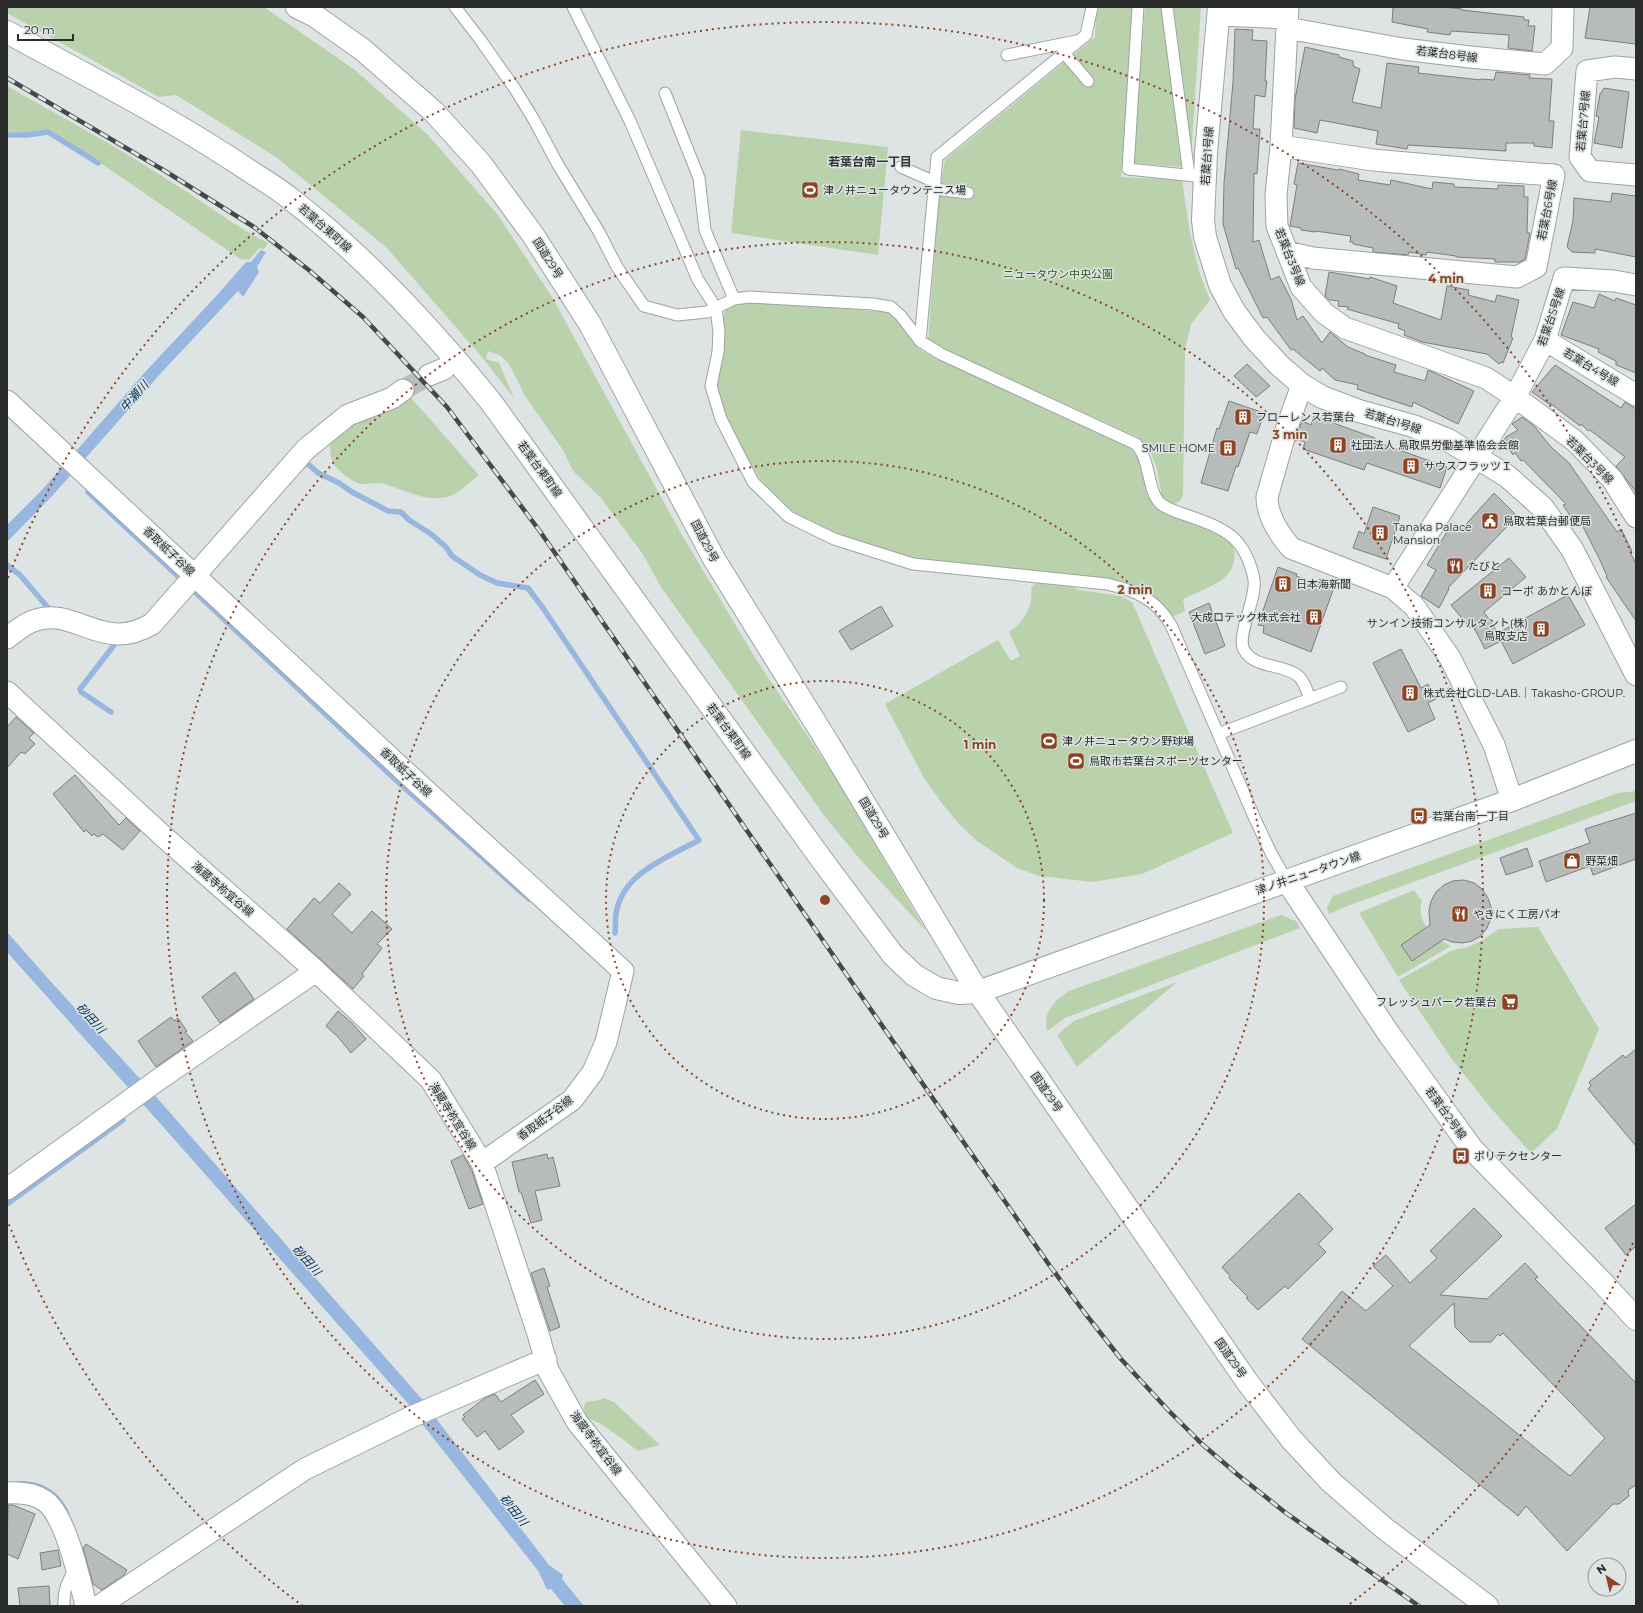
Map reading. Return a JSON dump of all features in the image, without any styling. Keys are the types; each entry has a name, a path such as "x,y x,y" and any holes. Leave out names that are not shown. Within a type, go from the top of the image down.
{"main road":[{"name":"国道29号","path":"297,7 315,16 363,50 434,112 481,164 533,234 590,324 714,559 824,736 978,992 1248,1383 1292,1440 1331,1482 1384,1528 1487,1606"},
{"name":"若葉台1号線","path":"1219,11 1197,176 1205,237 1220,285 1234,310 1254,338 1279,365 1302,385 1322,397 1359,411 1413,426 1441,437 1507,476 1543,508 1572,549 1636,674"},
{"name":"若葉台東町線","path":"7,32 155,112 212,145 267,182 292,199 350,249 403,301 458,360 492,402 818,854 893,955 914,975 936,988 959,993 978,992"},
{"name":"津ノ井ニュータウン線","path":"978,992 1512,800 1636,751"},
{"name":"若葉台2号線","path":"1287,880 1389,1034 1472,1149 1602,1282 1636,1319"}],"street":[{"name":"若葉台8号線","path":"1219,11 1287,18 1403,48 1470,57 1545,64 1562,48 1563,7"},
{"name":"若葉台3号線","path":"1287,18 1281,146 1276,195 1277,226 1301,287 1324,313 1345,328 1486,378 1515,397 1575,441 1612,479 1636,517"},
{"name":"若葉台7号線","path":"1636,69 1615,67 1587,71 1580,157 1590,171 1636,175"},
{"name":"若葉台6号線","path":"1281,146 1373,160 1554,175 1536,267 1517,277 1313,258 1286,252"},
{"name":"若葉台5号線","path":"1515,397 1546,340 1564,278 1614,281 1636,285"},
{"name":"若葉台4号線","path":"1546,340 1636,395"},
{"path":"1302,385 1287,427 1267,497 1267,506 1281,537 1291,548 1393,588 1414,606 1450,658 1494,744 1512,800"},
{"path":"7,638 32,621 49,618 61,619 105,633 118,634 141,630 152,624 306,448 348,415 392,398 403,390"},
{"path":"1393,588 1515,397"},
{"name":"香取紙子谷線","path":"7,400 412,778 623,971 606,1042 593,1072 572,1100 482,1163"},
{"name":"海蔵寺祢宜谷線","path":"7,692 164,837 316,971 431,1080 482,1163 546,1359 548,1370 577,1422 726,1606"},
{"path":"7,1189 316,971"},
{"path":"99,1606 305,1469 411,1417 546,1359"},
{"path":"7,1493 31,1494 46,1502 59,1517 86,1606"}],"lane":[{"path":"455,7 515,88 534,120 556,163 599,232 617,267 644,306 677,315 707,312 734,299 749,297 837,301 892,307 901,316 920,342 941,354 1136,444 1141,450 1145,459 1155,496 1161,504 1174,511 1216,526 1230,534 1242,546 1254,580 1253,597 1241,640 1244,650 1253,660 1298,675 1303,681 1310,699"},
{"path":"574,7 630,121 698,280 716,308 719,332 718,352 711,386 720,419 754,482 789,517 834,539 913,564 1107,584 1131,590 1146,597 1164,613 1171,625 1271,853 1287,880"},
{"path":"920,342 937,157 1086,35 1092,7"},
{"path":"1138,7 1128,169 1197,176 1167,7"},
{"path":"1007,55 1079,41"},
{"path":"1064,53 1088,81"},
{"path":"665,93 699,178 705,230 734,299"},
{"path":"901,167 935,185 968,193"},
{"path":"1218,734 1341,687"},
{"path":"64,1606 63,1596 67,1582 76,1569"}],"green space":[{"path":"7,7 264,7 355,70 428,135 497,214 552,297 679,530 757,661 834,775 926,931 858,857 826,818 661,587 642,553 601,498 573,471 563,450 525,396 509,364 501,356 488,351 486,359 499,363 514,398 481,356 386,247 276,157 176,95 159,97 7,13"},
{"name":"ニュータウン中央公園","path":"1096,7 1133,7 1121,177 1182,180 1195,256 1210,300 1191,324 1185,349 1183,495 1180,501 1172,505 1162,498 1157,469 1149,448 1138,437 934,345 928,340 939,193 945,160 1095,37"},
{"path":"1145,7 1162,7 1183,167 1133,163"},
{"path":"1171,7 1201,7 1191,158"},
{"path":"7,86 126,154 268,243 264,249 259,248 250,259 242,260 99,162 48,130 27,133 7,132"},
{"name":"津ノ井ニュータウンテニス場","path":"741,130 888,147 878,255 731,233"},
{"path":"745,302 889,312 922,351 1131,449 1137,456 1152,501 1162,512 1209,529 1232,542 1234,555 1233,565 1229,573 1214,585 1183,599 1185,611 1172,617 1151,594 1123,581 916,559 852,541 792,515 763,484 741,447 724,414 720,400 717,381 722,320 726,308 734,303"},
{"path":"406,392 479,475 451,496 439,498 424,497 385,484 364,484 355,482 341,472 332,460 330,438"},
{"name":"津ノ井ニュータウン野球場","path":"1036,583 1073,587 1079,590 1121,596 1132,602 1233,833 1142,874 1092,882 1039,876 1017,868 977,841 959,824 944,806 924,778 885,704 998,640 1011,661 1020,656 1009,632 1027,613 1031,601 1031,587"},
{"path":"1636,791 1636,801 1329,914 1327,907 1333,896 1618,793"},
{"path":"1414,890 1422,901 1421,916 1424,922 1438,938 1451,946 1398,977 1359,913"},
{"path":"1281,915 1296,921 1300,928 1065,1018 1047,1031 1046,1024 1048,1012 1054,1003 1069,991"},
{"path":"1538,927 1599,1029 1557,1129 1531,1153 1490,1107 1451,1058 1399,980 1453,950 1468,947 1481,941 1499,929"},
{"path":"1177,982 1077,1067 1057,1035 1074,1021"},
{"path":"603,1398 614,1402 660,1445 638,1451 607,1428 586,1417 584,1411 585,1403"}],"water":[{"name":"中瀬川","path":"261,250 266,252 257,267 259,272 243,297 238,291 161,373 53,495 7,542 7,525 42,490 146,371 246,262 251,262"},
{"path":"7,932 143,1082 428,1406 549,1565 563,1575 562,1579 584,1606 565,1606 551,1589 547,1590 539,1572 423,1425 411,1407 7,952"}],"building":[{"path":"1393,7 1444,7 1524,17 1524,20 1529,20 1528,26 1535,26 1532,51 1508,48 1509,35 1451,31 1450,35 1427,32 1428,29 1392,22"},
{"path":"1590,7 1636,7 1636,44 1585,38"},
{"path":"1235,29 1253,30 1252,40 1267,41 1265,81 1267,81 1265,97 1255,95 1253,129 1260,129 1257,174 1254,173 1253,242 1259,240 1271,280 1279,276 1291,299 1297,320 1303,316 1322,343 1330,332 1348,347 1365,355 1396,365 1394,372 1425,381 1428,370 1474,391 1458,424 1413,402 1412,407 1357,389 1358,385 1335,380 1322,368 1320,371 1293,349 1291,350 1267,317 1263,318 1238,268 1236,269 1223,224 1224,183 1233,82"},
{"path":"1305,47 1339,55 1339,57 1353,61 1353,66 1360,69 1352,102 1381,108 1387,63 1419,67 1418,73 1481,80 1494,80 1496,72 1530,75 1529,78 1552,79 1549,121 1554,121 1552,148 1534,146 1534,143 1506,143 1506,151 1408,145 1407,149 1376,144 1378,131 1320,120 1317,133 1294,128 1295,99"},
{"path":"1604,88 1629,92 1622,148 1594,143 1599,117 1596,116 1600,94"},
{"path":"1298,163 1339,169 1359,174 1358,180 1390,185 1391,180 1432,189 1433,182 1454,184 1454,187 1498,189 1498,185 1524,186 1524,197 1528,197 1527,233 1530,233 1525,259 1520,262 1495,262 1495,259 1456,257 1427,252 1426,255 1409,252 1408,255 1373,252 1373,248 1350,242 1351,236 1301,230 1301,228 1290,226 1297,185 1294,184"},
{"path":"1612,193 1636,196 1636,257 1595,249 1595,253 1572,252 1567,247 1573,221 1574,198 1611,202"},
{"path":"1329,272 1370,279 1370,277 1397,286 1393,303 1441,320 1447,286 1469,290 1468,295 1495,302 1497,295 1519,300 1511,337 1513,338 1503,363 1501,362 1499,364 1487,354 1422,342 1404,335 1405,331 1398,328 1399,324 1347,309 1349,307 1338,306 1339,301 1329,300 1325,296"},
{"path":"1599,294 1615,301 1616,298 1636,305 1636,373 1616,365 1616,361 1598,352 1599,349 1561,335 1573,302 1594,308"},
{"path":"1247,364 1270,386 1256,397 1234,376"},
{"path":"1555,365 1621,408 1625,402 1636,409 1636,492 1616,466 1625,457 1590,430 1588,431 1581,424 1580,426 1550,403 1549,404 1532,392"},
{"path":"1229,401 1264,413 1257,434 1250,432 1238,467 1236,466 1228,491 1201,483 1217,428 1219,429"},
{"path":"1314,416 1375,438 1374,441 1447,467 1440,488 1367,463 1364,470 1303,449 1305,442 1296,439 1298,431 1302,421 1311,425"},
{"path":"1522,417 1534,426 1551,447 1569,463 1617,532 1621,529 1632,551 1630,552 1636,564 1636,621 1606,577 1607,576 1599,558 1581,523 1577,526 1563,505 1566,504 1523,460 1521,461 1515,453 1513,455 1504,441 1506,437 1518,430 1512,424"},
{"path":"1494,493 1517,516 1448,588 1449,589 1439,608 1421,596 1436,570 1427,565 1451,525 1461,530"},
{"name":"Tanaka Palace Mansion","path":"1373,507 1400,516 1386,559 1353,548 1359,531 1364,534"},
{"path":"1509,558 1526,577 1484,612 1498,633 1568,595 1585,625 1513,664 1501,641 1485,649 1473,626 1470,628 1451,605"},
{"path":"1278,567 1297,574 1296,576 1333,590 1311,652 1263,633 1264,626 1258,625"},
{"path":"1209,603 1225,646 1205,654 1189,612"},
{"path":"881,606 893,626 851,650 839,631"},
{"name":"株式会社GLD-LAB.｜Takasho-GROUP.","path":"1401,649 1421,688 1428,684 1436,699 1428,703 1435,719 1408,732 1373,663"},
{"path":"16,717 34,733 29,738 35,744 25,754 21,752 7,768 7,727"},
{"path":"75,775 119,825 126,818 140,831 123,850 103,834 98,837 94,834 92,836 86,830 84,832 53,794"},
{"path":"1636,813 1636,859 1593,875 1590,866 1546,882 1539,861 1590,843 1585,829"},
{"path":"1527,848 1533,866 1506,875 1500,858"},
{"name":"やきにく工房パオ","path":"1464,880 1474,883 1482,889 1488,898 1491,907 1491,918 1487,928 1481,936 1472,941 1462,943 1444,939 1412,961 1401,945 1430,925 1429,911 1431,901 1436,892 1444,885 1453,881"},
{"path":"339,883 351,894 332,914 352,933 372,911 392,929 377,944 382,948 362,974 364,976 353,989 287,929 314,898 320,903"},
{"path":"235,972 254,999 220,1023 202,997"},
{"path":"338,1011 352,1023 366,1039 351,1053 338,1037 326,1026"},
{"path":"171,1017 174,1021 178,1018 187,1031 185,1032 193,1041 156,1067 138,1041"},
{"path":"1636,1049 1636,1146 1588,1089 1591,1086 1589,1082 1623,1055 1625,1058"},
{"path":"547,1154 548,1159 553,1157 560,1186 535,1191 542,1220 531,1223 521,1192 519,1192 512,1162"},
{"path":"463,1155 472,1171 483,1204 469,1209 451,1161"},
{"path":"1299,1193 1333,1229 1318,1244 1326,1252 1288,1289 1285,1286 1258,1310 1246,1298 1248,1297 1229,1278 1230,1276 1222,1267"},
{"path":"1636,1204 1636,1246 1626,1255 1605,1228"},
{"path":"1474,1208 1502,1236 1440,1295 1487,1299 1525,1263 1538,1277 1535,1279 1636,1383 1636,1485 1628,1490 1629,1496 1619,1504 1613,1504 1567,1551 1526,1506 1518,1516 1302,1339 1342,1291 1366,1311 1393,1286 1373,1266 1386,1255 1410,1283 1437,1258 1430,1251","holes":["1454,1303 1455,1327 1470,1342 1491,1342 1498,1334 1500,1336 1503,1333 1605,1438 1570,1476 1409,1346"]},
{"path":"544,1268 550,1286 547,1287 560,1327 550,1331 531,1273"},
{"path":"535,1380 544,1394 511,1415 524,1432 499,1450 485,1431 477,1437 462,1419 465,1417 463,1415 485,1398 495,1394 501,1402"},
{"path":"8,1505 13,1505 35,1514 18,1559 7,1554"},
{"path":"86,1544 127,1570 124,1575 102,1590 93,1584 83,1548"},
{"path":"58,1550 61,1566 42,1570 40,1553"},
{"path":"49,1586 50,1606 20,1606 18,1588"}],"waterway":[{"path":"7,135 27,135 48,132 98,163"},
{"path":"303,466 307,463 318,473 339,483 352,492 388,511 401,512 409,520 431,534 446,547 452,556 480,575 497,583 528,588 699,840 648,868 636,877 620,900 616,914 615,933"},
{"path":"88,492 398,782 529,899"},
{"path":"7,565 20,575 50,610 53,610"},
{"path":"80,689 115,644"},
{"path":"81,692 111,712"},
{"path":"7,1204 123,1120"},
{"path":"17,1484 33,1485 47,1490 58,1500 67,1514"}],"tunnel":[{"path":"403,390 429,375"}],"railway":[{"path":"7,78 165,171 254,227 310,271 363,317 447,407 539,530 1050,1266 1121,1359 1202,1444 1238,1475 1286,1513 1419,1606"}],"place":[{"name":"津ノ井ニュータウンテニス場","path":"810,190"},
{"name":"フローレンス若葉台","path":"1243,417"},
{"name":"社団法人 鳥取県労働基準協会会館","path":"1338,445"},
{"name":"SMILE HOME","path":"1228,448"},
{"name":"サウスフラッツＩ","path":"1411,466"},
{"name":"鳥取若葉台郵便局","path":"1490,521"},
{"name":"Tanaka Palace Mansion","path":"1380,533"},
{"name":"たびと","path":"1455,566"},
{"name":"日本海新聞","path":"1283,584"},
{"name":"コーポ あかとんぼ","path":"1488,591"},
{"name":"大成ロテック株式会社","path":"1314,617"},
{"name":"サンイン技術コンサルタント(株) 鳥取支店","path":"1541,629"},
{"name":"株式会社GLD-LAB.｜Takasho-GROUP.","path":"1410,693"},
{"name":"津ノ井ニュータウン野球場","path":"1049,741"},
{"name":"鳥取市若葉台スポーツセンター","path":"1076,761"},
{"name":"若葉台南一丁目","path":"1419,816"},
{"name":"野菜畑","path":"1572,861"},
{"name":"やきにく工房パオ","path":"1460,914"},
{"name":"フレッシュパーク若葉台","path":"1510,1002"},
{"name":"ポリテクセンター","path":"1461,1156"}],"district":[{"name":"若葉台南一丁目","path":"870,161"}],"water label":[{"name":"砂田川","path":"91,1018"},
{"name":"砂田川","path":"307,1260"},
{"name":"砂田川","path":"514,1510"}]}
